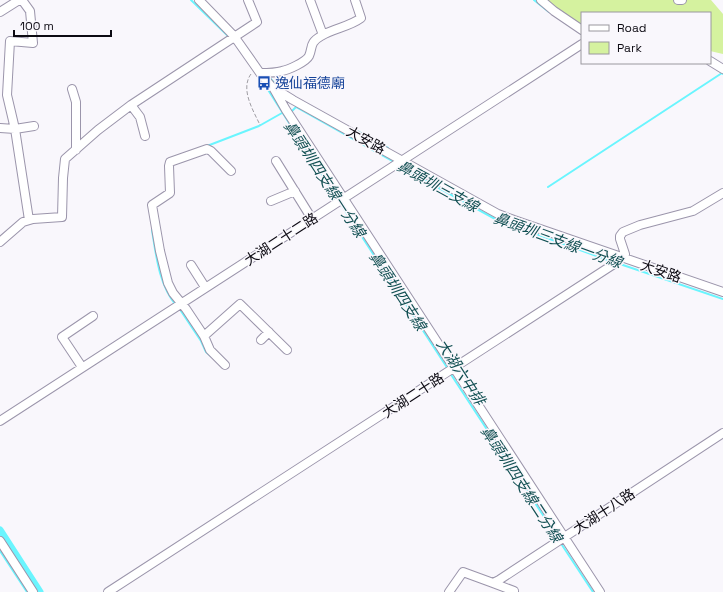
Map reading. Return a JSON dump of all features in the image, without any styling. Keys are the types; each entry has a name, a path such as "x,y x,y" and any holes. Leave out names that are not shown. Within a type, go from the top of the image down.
{"street":[{"path":"0,12 19,0"},
{"path":"22,0 30,11 33,43 10,42 7,94 29,220"},
{"name":"大安路","path":"199,0 234,36 272,87 293,100 498,214 723,292"},
{"path":"0,242 23,222 29,220 62,217 65,159 98,130 131,105 257,22 248,0"},
{"path":"310,0 323,35"},
{"path":"258,70 283,71 305,61 309,56 312,44 323,35 354,23 361,18 355,0"},
{"path":"540,0 581,29"},
{"name":"大湖二十二路","path":"0,421 581,45"},
{"path":"711,61 723,69"},
{"path":"272,87 600,592"},
{"path":"72,89 76,102 76,150"},
{"path":"131,105 140,117 145,136"},
{"path":"0,128 14,129 34,126"},
{"path":"225,365 210,350 204,336 173,293 168,283 160,251 152,205 170,193 170,162 208,149 211,150 231,171"},
{"path":"276,161 312,219"},
{"path":"271,200 295,191"},
{"path":"622,258 625,254 620,236 623,232 640,225 693,211 723,193"},
{"name":"大湖二十路","path":"108,592 622,258"},
{"path":"191,265 205,287"},
{"path":"204,336 240,304 287,350"},
{"path":"82,367 62,337 93,316"},
{"path":"261,340 269,332"},
{"name":"大湖十八路","path":"493,583 723,433"},
{"path":"1,544 34,592"},
{"path":"449,592 463,572 514,591 513,592"}],"path":[{"path":"258,70 248,79 247,95 260,125"}],"green space":[{"path":"544,0 711,0 723,14 723,54 711,51 711,12 581,12 581,23 552,7"}],"waterway":[{"name":"鼻頭圳四支線","path":"191,0 229,37"},
{"path":"534,0 549,12"},
{"path":"548,187 722,73 723,74"},
{"path":"268,76 277,86"},
{"name":"鼻頭圳四支線一分線","path":"265,85 338,200"},
{"name":"鼻頭圳三支線","path":"296,107 394,162"},
{"name":"大湖六中排","path":"292,113 291,112 296,107"},
{"path":"207,146 259,126 282,113"},
{"path":"355,130 388,148"},
{"name":"鼻頭圳三支線","path":"399,166 497,220 613,262"},
{"name":"鼻頭圳四支線一分線","path":"340,203 448,369"},
{"path":"152,230 162,279 170,297 176,305"},
{"name":"鼻頭圳三支線","path":"617,263 723,299"},
{"path":"179,308 201,341 206,352 212,357"},
{"name":"鼻頭圳四支線二分線","path":"450,373 558,538"},
{"path":"0,530 40,592"},
{"name":"鼻頭圳四支線二分線","path":"560,542 593,592"},
{"path":"0,551 27,592"}],"place":[{"name":"逸仙福德廟","path":"264,83"}],"water label":[{"name":"鼻頭圳三支線一分線","path":"558,240"}]}
